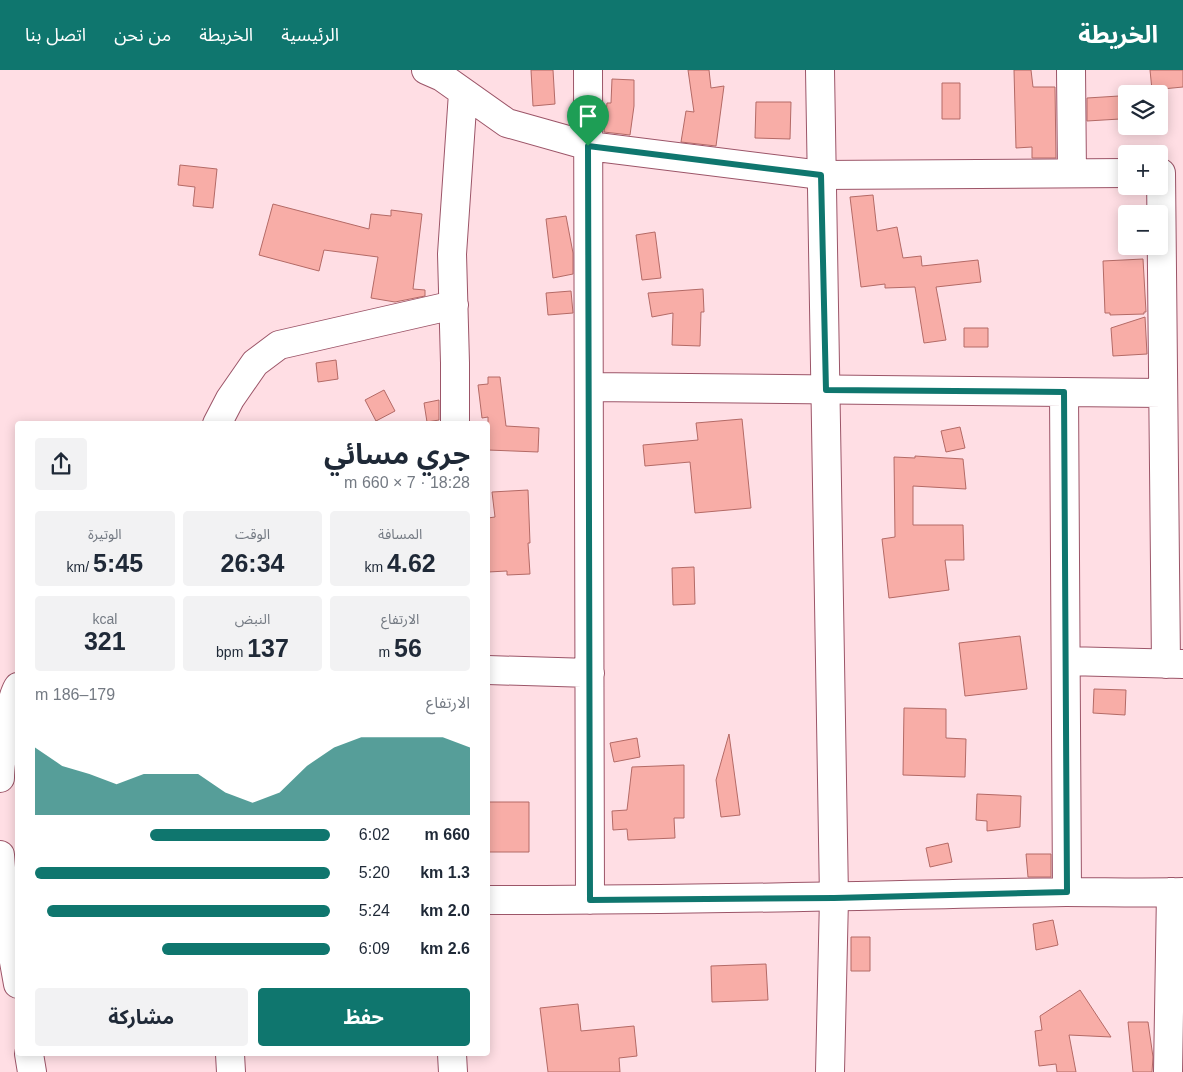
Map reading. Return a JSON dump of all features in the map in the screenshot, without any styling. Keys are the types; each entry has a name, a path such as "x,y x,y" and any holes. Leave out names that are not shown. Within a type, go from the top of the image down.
{"street":[{"path":"426,70 442,77 507,123 588,146 821,175 1118,173"},
{"path":"588,70 590,900"},
{"path":"820,70 834,898 830,1072"},
{"path":"1071,70 1072,173"},
{"path":"455,421 452,254 463,93"},
{"path":"1066,661 1174,664 1162,392 1167,195"},
{"path":"219,421 230,399 256,363 279,345 454,305"},
{"path":"590,387 1162,392"},
{"path":"1064,392 1067,892"},
{"path":"490,670 590,673"},
{"path":"0,778 9,716 15,690"},
{"path":"0,855 11,906 15,951"},
{"path":"490,900 834,898 1067,892 1177,892 1168,1072"},
{"path":"29,1056 32,1072"},
{"path":"230,1056 231,1072"},
{"path":"452,1056 453,1072"}],"building":[{"path":"531,70 553,70 555,104 533,106"},
{"path":"688,70 709,70 711,88 724,86 716,146 681,142 686,111 694,112"},
{"path":"1014,70 1031,70 1033,87 1055,87 1056,158 1032,158 1032,147 1016,148"},
{"path":"1150,70 1183,70 1183,87 1168,88 1168,85 1152,85"},
{"path":"612,79 634,80 634,106 630,135 604,132 607,103 611,103"},
{"path":"942,83 960,83 960,119 942,119"},
{"path":"1118,96 1118,119 1087,121 1087,98"},
{"path":"756,102 791,102 790,139 755,138"},
{"path":"180,165 217,169 213,208 193,206 195,187 178,185"},
{"path":"873,195 877,231 897,227 903,258 921,256 922,266 978,260 981,282 936,287 946,340 924,343 915,287 885,288 885,284 861,287 850,197"},
{"path":"273,204 369,229 371,214 391,216 391,210 422,214 413,289 425,290 425,296 395,302 371,298 378,257 324,250 319,271 259,255"},
{"path":"566,216 573,253 573,274 553,278 546,219"},
{"path":"655,232 661,278 642,280 636,235"},
{"path":"1143,259 1146,312 1144,314 1110,315 1110,313 1105,313 1103,261"},
{"path":"703,289 704,312 701,312 700,346 672,345 673,313 652,317 648,293"},
{"path":"571,291 573,313 548,315 546,293"},
{"path":"1145,317 1147,354 1113,356 1111,328"},
{"path":"964,328 988,328 988,347 964,347"},
{"path":"336,360 338,379 318,382 316,363"},
{"path":"488,377 500,377 506,426 539,428 538,452 490,450 490,421 488,421 488,417 482,418 478,385 488,384"},
{"path":"384,390 395,411 376,421 365,400"},
{"path":"439,400 439,420 427,421 424,403"},
{"path":"742,419 751,508 695,513 690,462 645,466 643,445 698,440 696,423"},
{"path":"960,427 965,448 946,452 941,431"},
{"path":"915,456 963,459 966,489 913,486 913,525 963,525 964,560 945,560 949,590 889,598 882,539 895,537 894,457 915,458"},
{"path":"528,490 530,574 507,575 507,571 490,572 490,518 495,517 492,492"},
{"path":"694,567 695,604 673,605 672,568"},
{"path":"1020,636 1027,689 965,696 959,643"},
{"path":"1094,689 1126,690 1125,715 1093,713"},
{"path":"904,708 946,709 946,738 966,739 965,777 903,775"},
{"path":"729,734 740,815 721,817 716,780"},
{"path":"637,738 640,757 614,762 610,743"},
{"path":"684,765 684,818 674,818 675,838 628,840 627,829 613,830 612,811 627,810 632,767"},
{"path":"977,794 1021,796 1020,827 987,831 987,821 976,820"},
{"path":"490,802 529,802 529,852 490,852"},
{"path":"948,843 952,862 930,867 926,848"},
{"path":"1026,854 1051,854 1051,877 1028,877"},
{"path":"1053,920 1058,945 1036,950 1033,924"},
{"path":"851,937 870,937 870,971 851,971"},
{"path":"766,964 768,1000 712,1002 711,966"},
{"path":"1080,990 1111,1037 1069,1035 1076,1072 1057,1072 1056,1064 1039,1066 1035,1031 1042,1030 1040,1016"},
{"path":"578,1004 581,1031 634,1026 637,1056 619,1058 620,1072 548,1072 540,1008"},
{"path":"1128,1022 1148,1022 1153,1057 1152,1072 1133,1072"}],"route":[{"path":"588,146 821,175 826,390 1064,392 1067,892 834,898 590,900 588,146"}]}
